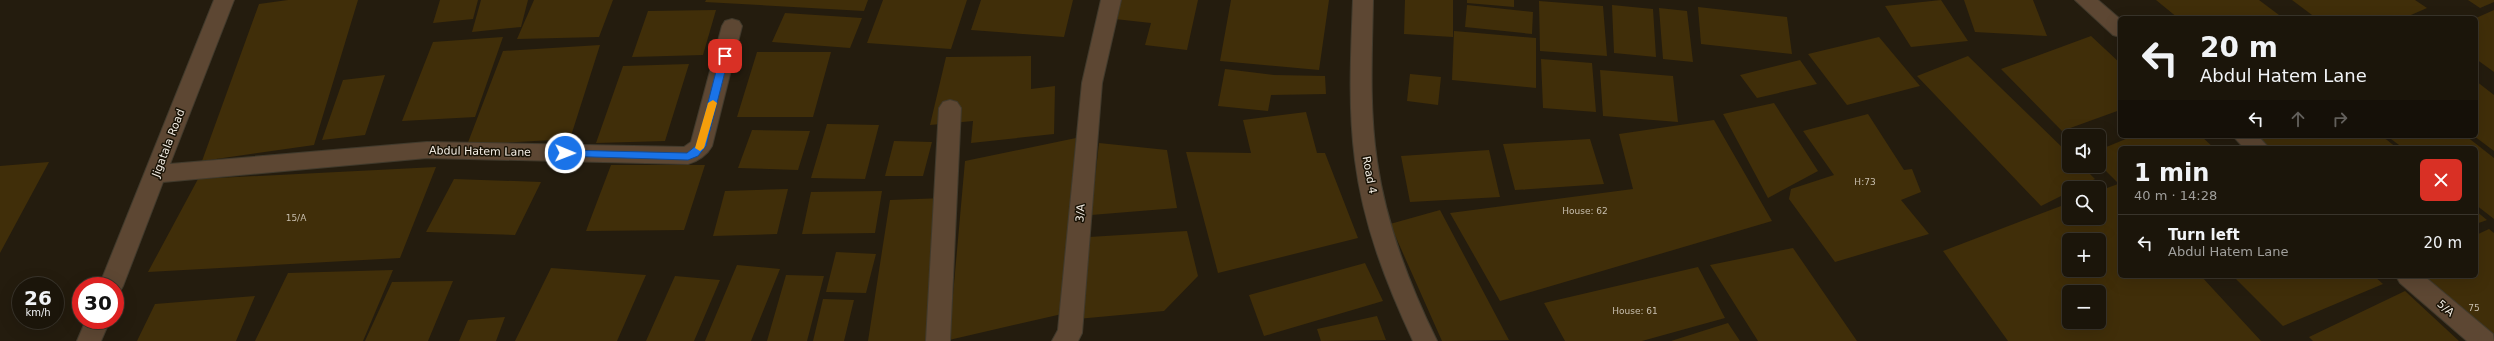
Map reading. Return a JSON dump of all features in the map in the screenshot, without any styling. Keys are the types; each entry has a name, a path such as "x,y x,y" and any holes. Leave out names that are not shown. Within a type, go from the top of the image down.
{"street":[{"name":"Jigatala Road","path":"115,277 224,0"},
{"name":"3/A","path":"1064,341 1070,333 1092,83 1111,0"},
{"name":"Road 4","path":"1363,0 1361,56 1363,133 1369,173 1389,259 1406,303 1426,341"},
{"path":"2085,0 2118,28"},
{"name":"Abdul Hatem Lane","path":"156,174 427,150 688,156 701,146 732,26"},
{"path":"938,341 950,108"},
{"path":"2246,138 2256,146"},
{"name":"5/A","path":"2410,278 2484,341"},
{"path":"89,341 94,329"}],"building":[{"path":"288,0 358,0 314,145 202,161 259,4"},
{"path":"440,0 478,0 473,19 433,23"},
{"path":"481,0 528,0 521,27 472,32"},
{"path":"534,0 613,0 599,37 517,39"},
{"path":"706,0 868,0 864,11 705,2"},
{"path":"883,0 967,0 951,49 867,43"},
{"path":"981,0 1073,0 1064,37 971,30"},
{"path":"1120,0 1198,0 1187,50 1145,45 1151,23 1115,19"},
{"path":"1231,0 1329,0 1319,70 1220,61"},
{"path":"1405,0 1453,0 1453,37 1404,34"},
{"path":"1467,0 1514,0 1514,7 1467,3"},
{"path":"1941,0 1968,41 1911,47 1885,6"},
{"path":"1964,0 2033,0 2047,36 1975,32"},
{"path":"2156,0 2259,0 2280,16 2176,16"},
{"path":"2292,0 2415,0 2427,8 2409,16 2313,16"},
{"path":"2468,0 2494,0 2494,2 2480,8"},
{"path":"1539,1 1603,6 1607,56 1540,51"},
{"path":"1467,5 1533,12 1532,34 1465,27"},
{"path":"1612,5 1653,9 1656,57 1614,53"},
{"path":"1698,7 1787,17 1792,54 1701,44"},
{"path":"1659,8 1687,11 1693,62 1663,59"},
{"path":"716,10 703,55 632,57 648,11"},
{"path":"2494,10 2494,72 2478,60 2478,17"},
{"path":"785,13 862,18 850,48 772,42"},
{"path":"1454,31 1536,38 1536,88 1452,80"},
{"path":"2091,36 2118,61 2118,111 2068,129 2062,129 2062,131 2001,69"},
{"path":"503,37 475,117 402,121 433,42"},
{"path":"1879,37 1920,86 1847,105 1808,54"},
{"path":"600,45 570,139 467,145 503,51"},
{"path":"757,52 831,52 813,117 737,117"},
{"path":"1031,56 1031,89 1055,86 1054,134 971,143 973,121 930,125 946,57"},
{"path":"1968,56 2062,147 2062,173 2089,173 2095,179 2091,181 2062,181 2062,196 2041,206 1917,76"},
{"path":"1541,59 1592,63 1596,112 1543,108"},
{"path":"1800,60 1817,84 1757,98 1740,75"},
{"path":"689,64 665,141 596,143 623,66"},
{"path":"1225,69 1274,75 1325,76 1326,94 1271,95 1268,111 1218,106"},
{"path":"1600,70 1673,76 1678,122 1603,116"},
{"path":"1410,74 1441,77 1438,105 1407,101"},
{"path":"385,75 365,135 322,140 343,80"},
{"path":"2478,83 2494,95 2494,151 2477,138 2478,138"},
{"path":"1774,103 1818,171 1768,198 1723,114"},
{"path":"1306,112 1317,153 1325,153 1358,238 1218,273 1186,152 1251,153 1243,120"},
{"path":"1868,114 1904,170 1912,169 1921,192 1901,200 1929,234 1835,262 1789,199 1791,189 1834,175 1803,131"},
{"path":"1714,120 1772,221 1500,301 1450,213 1633,189 1619,134"},
{"path":"827,124 879,125 865,179 811,178"},
{"path":"752,130 810,131 798,170 738,168"},
{"path":"1076,138 1062,314 949,340 965,161"},
{"path":"2128,138 2203,138 2212,146 2118,146 2118,183 2106,171 2106,147"},
{"path":"2257,138 2384,138 2394,146 2267,146"},
{"path":"2390,138 2469,138 2494,158 2494,219 2478,207 2478,146 2400,146"},
{"path":"1590,139 1604,184 1515,190 1503,144"},
{"path":"894,141 932,142 923,176 885,176"},
{"path":"1099,143 1167,150 1177,208 1091,215"},
{"path":"1489,150 1500,197 1410,202 1401,156"},
{"path":"49,162 0,253 0,166"},
{"path":"611,165 705,165 684,230 586,231"},
{"path":"436,167 400,258 148,272 198,179"},
{"path":"454,179 541,182 515,235 426,232"},
{"path":"2118,184 2118,278 2203,278 2261,341 2008,341 1943,251 2062,206 2062,225 2106,225 2106,188"},
{"path":"788,189 777,234 713,236 725,191"},
{"path":"882,191 875,233 802,234 811,192"},
{"path":"945,198 927,341 868,341 890,200"},
{"path":"1440,210 1509,340 1442,341 1390,224"},
{"path":"2478,213 2487,220 2478,223"},
{"path":"2489,229 2494,233 2494,341 2491,341 2419,278 2478,278 2478,234"},
{"path":"1187,231 1198,276 1164,311 1077,319 1089,237"},
{"path":"1793,248 1857,341 1758,341 1710,265"},
{"path":"836,252 876,254 866,293 826,292"},
{"path":"1365,263 1383,301 1264,336 1249,295"},
{"path":"737,265 780,269 751,341 705,341"},
{"path":"1698,267 1725,318 1642,341 1565,341 1544,303"},
{"path":"551,268 646,275 617,341 515,341"},
{"path":"393,270 363,341 255,341 288,273"},
{"path":"786,275 824,276 807,341 767,341"},
{"path":"675,276 720,280 694,341 646,341"},
{"path":"2235,278 2376,278 2383,284 2283,326"},
{"path":"453,281 428,341 365,341 392,282"},
{"path":"2405,291 2459,341 2313,341 2309,337"},
{"path":"255,296 236,341 137,341 155,304"},
{"path":"823,299 854,300 844,341 813,341"},
{"path":"1377,316 1386,340 1321,341 1317,329"},
{"path":"505,317 496,341 459,341 468,320"},
{"path":"1728,323 1740,341 1671,341"}],"slow traffic":[{"path":"700,148 713,103"}],"route":[{"path":"565,153 688,156 695,153 701,146 725,56"}]}
